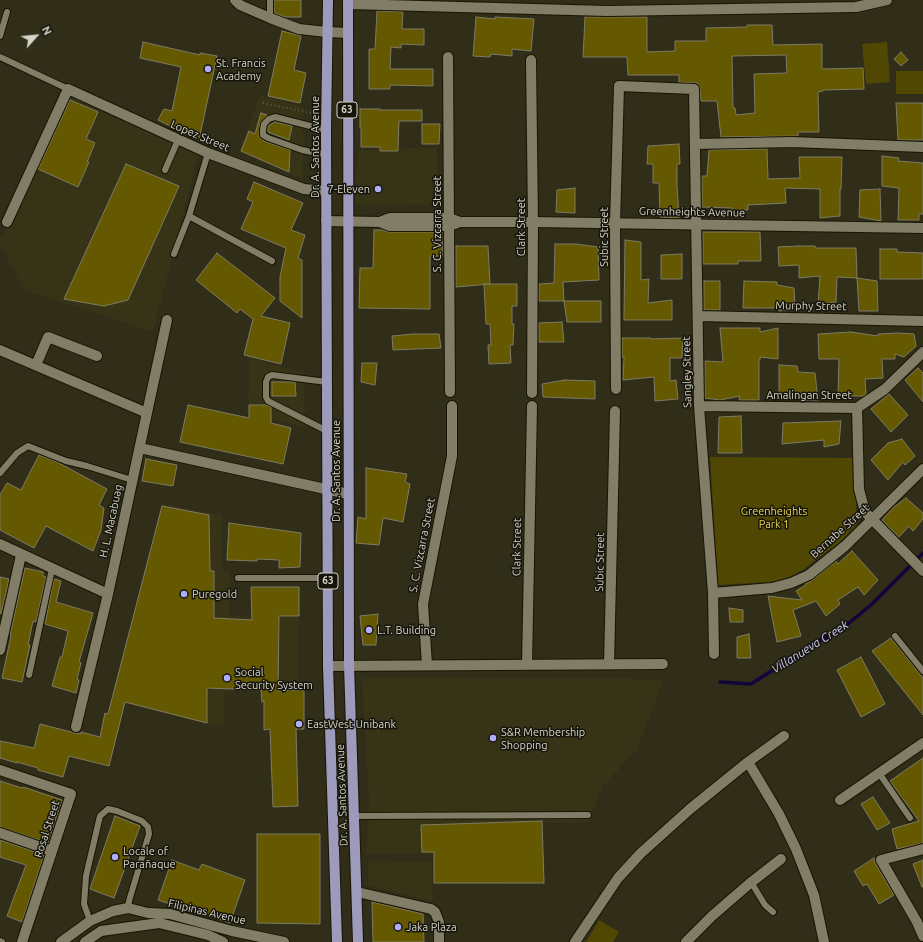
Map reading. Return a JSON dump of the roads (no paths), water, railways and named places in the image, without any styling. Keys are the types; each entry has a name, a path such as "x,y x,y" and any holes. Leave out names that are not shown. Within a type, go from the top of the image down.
{"main road":[{"name":"Dr. A. Santos Avenue","path":"328,0 326,130 328,666 337,942"},
{"name":"Dr. A. Santos Avenue","path":"348,2 347,221 349,665 358,942"}],"street":[{"path":"235,0 240,5 300,29 348,33"},
{"path":"348,2 608,11 856,7 888,0"},
{"name":"S. C. Vizcarra Street","path":"448,57 450,392"},
{"name":"Clark Street","path":"531,60 533,222 532,393"},
{"name":"Subic Street","path":"616,389 615,224 619,86 694,89"},
{"path":"7,222 68,89"},
{"name":"Lopez Street","path":"68,89 208,153 304,189 327,191"},
{"name":"Sangley Street","path":"694,89 699,406 712,593 714,654"},
{"path":"695,144 792,142 923,147"},
{"name":"Greenheights Avenue","path":"326,221 380,222 390,218 449,222 923,228"},
{"name":"Murphy Street","path":"698,316 923,321"},
{"name":"H. L. Macabuag","path":"76,727 108,594 167,320"},
{"path":"36,365 48,337 97,356"},
{"path":"0,350 147,413"},
{"name":"Amalingan Street","path":"699,406 857,408 885,389 923,352"},
{"name":"S. C. Vizcarra Street","path":"427,665 423,604 452,456 452,406"},
{"name":"Clark Street","path":"527,665 532,406"},
{"path":"857,408 860,494 865,512 923,571"},
{"name":"Subic Street","path":"609,664 616,411"},
{"path":"140,448 348,494"},
{"name":"Bernabe Street","path":"712,593 772,588 791,583 809,575 845,546 923,469"},
{"path":"0,544 108,594"},
{"path":"0,650 21,555"},
{"path":"328,666 663,664"},
{"path":"575,942 610,890 641,853 690,809 748,762 784,736"},
{"path":"840,800 923,743"},
{"path":"748,762 779,814 796,849 814,896 824,942"},
{"name":"Rosal Street","path":"0,770 71,794 22,942"},
{"path":"0,833 52,852"},
{"path":"923,850 881,860 917,922 923,936"},
{"path":"686,942 712,916 751,882 781,859"},
{"path":"357,892 431,909 435,912 438,922 439,942"},
{"path":"61,942 90,921 128,908 128,926"},
{"name":"Filipinas Avenue","path":"128,908 148,913 170,914 210,931 223,942"},
{"name":"Filipinas Avenue","path":"85,942 101,931 128,926 159,923 210,931 232,931 284,942"},
{"path":"227,942 232,931"}],"lane":[{"path":"270,0 270,18"},
{"path":"0,36 7,12"},
{"path":"0,57 68,89"},
{"path":"326,130 275,117 264,124 262,130 263,135 268,138 294,148 326,155"},
{"path":"165,170 178,140"},
{"path":"174,254 208,153"},
{"path":"188,216 272,261"},
{"path":"327,382 272,375 268,377 266,382 266,397 268,401 327,431"},
{"path":"0,473 17,453 28,446 66,461 132,480"},
{"path":"30,675 52,569"},
{"path":"238,578 328,578"},
{"path":"895,636 923,671"},
{"path":"878,773 910,818"},
{"path":"90,921 84,904 86,876 100,816 108,809 142,821 148,827 149,834 128,908"},
{"path":"354,816 588,815"},
{"path":"751,882 763,903 773,912"}],"waterway":[{"name":"Villanueva Creek","path":"720,682 751,684 810,646 844,627 871,605 923,553"}],"place":[{"name":"St. Francis Academy","path":"208,69"},
{"name":"7-Eleven","path":"378,189"},
{"name":"Puregold","path":"184,594"},
{"name":"L.T. Building","path":"369,630"},
{"name":"Social Security System","path":"227,678"},
{"name":"EastWest Unibank","path":"299,724"},
{"name":"S&R Membership Shopping","path":"493,738"},
{"name":"Locale of Parañaque","path":"115,857"},
{"name":"Jaka Plaza","path":"398,927"}],"park label":[{"name":"Greenheights Park 1","path":"774,517"}]}
